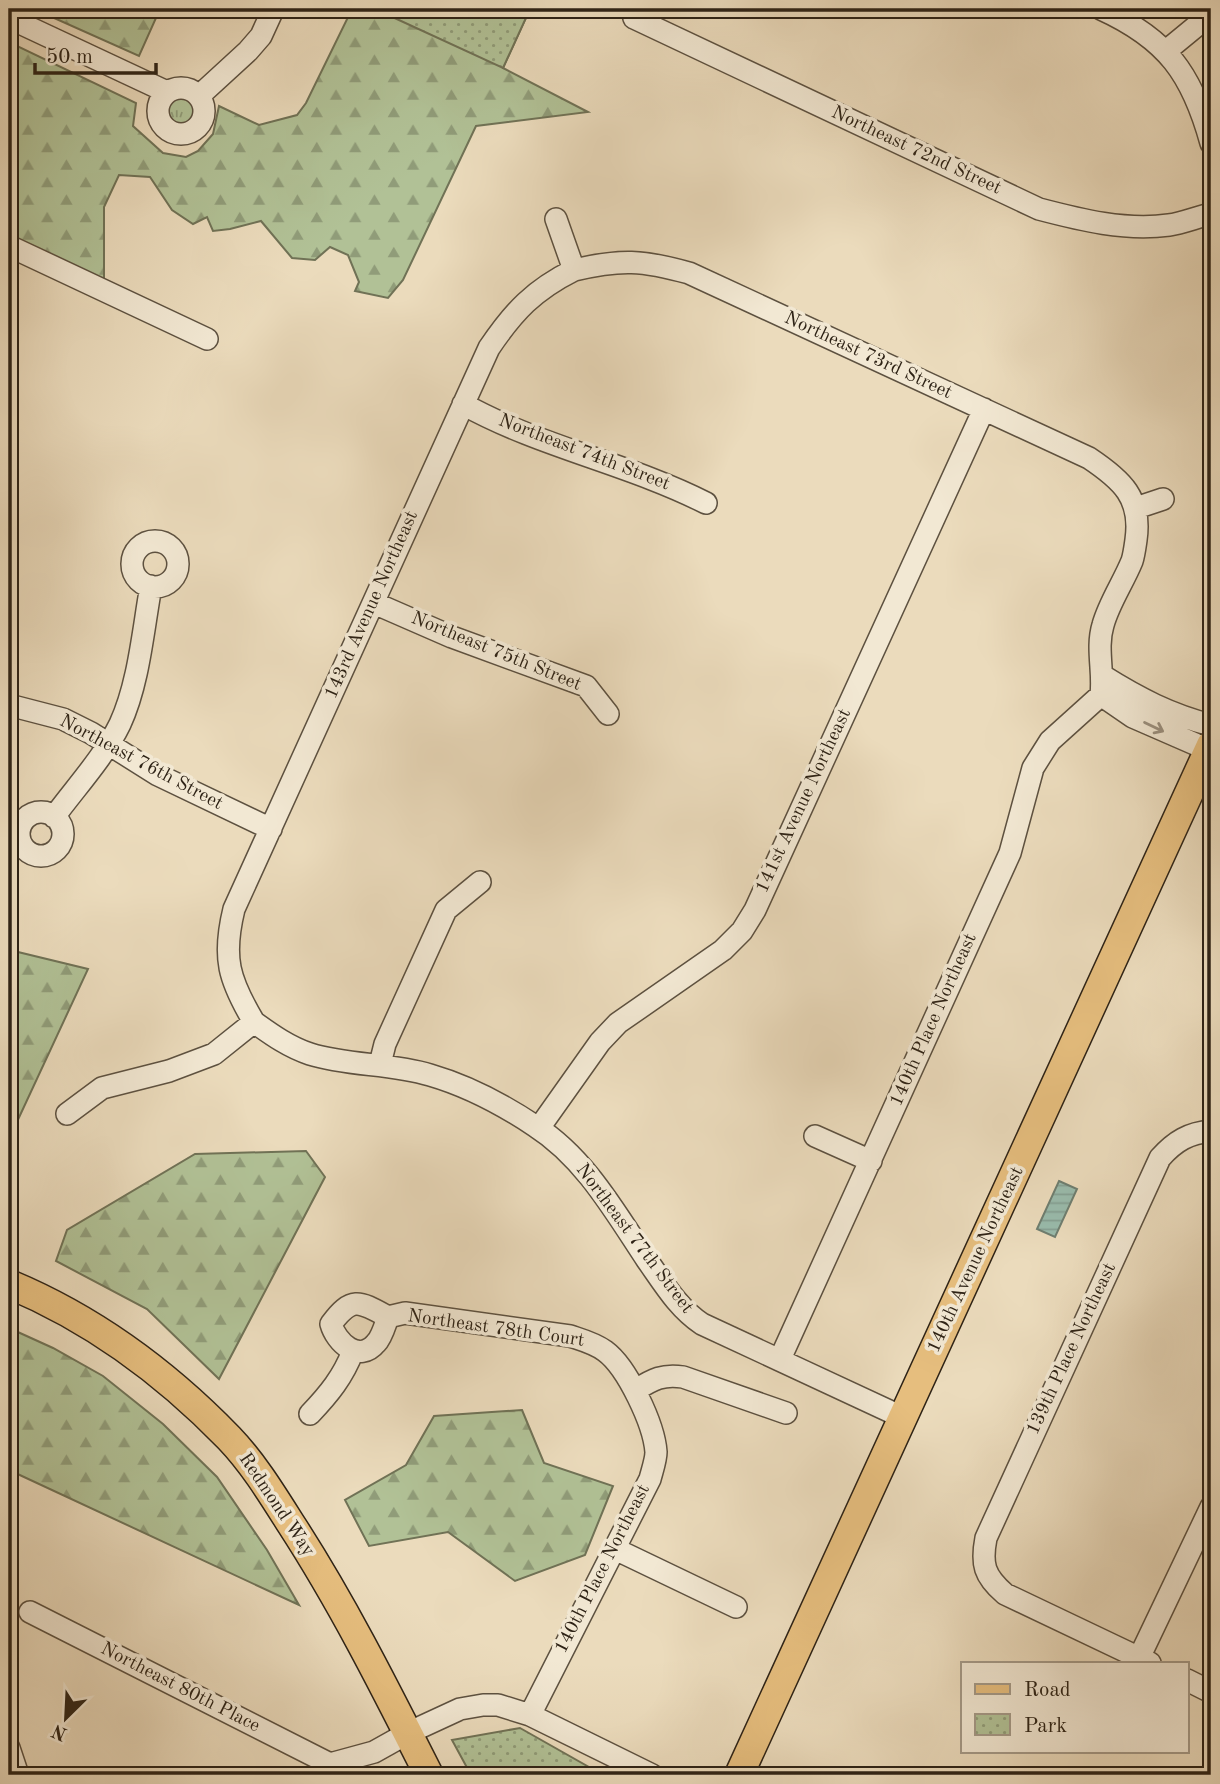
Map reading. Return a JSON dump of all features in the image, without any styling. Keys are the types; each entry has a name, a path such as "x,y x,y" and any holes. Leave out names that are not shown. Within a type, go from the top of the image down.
{"main road":[{"name":"140th Avenue Northeast","path":"739,1775 1211,743"},
{"name":"Redmond Way","path":"9,1284 48,1300 108,1335 151,1366 230,1439 257,1472 309,1552 367,1653 429,1775"}],"street":[{"path":"1101,9 1131,24 1166,51 1185,77 1204,118 1211,143"},
{"path":"199,96 248,51 261,36 272,12"},
{"name":"Northeast 72nd Street","path":"637,14 1039,209 1089,222 1133,226 1169,225 1211,214"},
{"path":"1166,51 1211,14"},
{"path":"9,18 167,92"},
{"path":"186,88 199,96 203,102 204,117 195,129 181,134 167,129 159,116 160,101 167,92 186,88"},
{"path":"556,219 574,270"},
{"path":"9,246 207,338"},
{"name":"Northeast 73rd Street","path":"574,270 608,262 651,263 689,273 1089,458 1109,471 1128,491 1136,508"},
{"name":"143rd Avenue Northeast","path":"254,1022 236,992 228,960 227,935 234,909 489,348 523,303 547,284 574,270"},
{"name":"Northeast 74th Street","path":"463,404 525,434 671,486 706,503"},
{"name":"141st Avenue Northeast","path":"539,1128 600,1042 618,1023 723,950 742,931 755,910 984,409"},
{"path":"1163,499 1136,508 1137,531 1133,558 1103,625 1099,645 1102,686 1133,717 1211,743"},
{"path":"54,817 108,745 119,725 130,697 151,586"},
{"name":"Northeast 75th Street","path":"374,603 452,637 586,686 608,714"},
{"name":"140th Place Northeast","path":"780,1359 1010,853 1032,768 1050,741 1102,686"},
{"name":"Northeast 76th Street","path":"9,705 63,719 158,775 271,829"},
{"path":"380,1064 385,1044 446,910 480,881"},
{"path":"67,1114 102,1088 169,1071 214,1054 254,1022"},
{"name":"Northeast 77th Street","path":"254,1022 278,1040 310,1054 430,1074 474,1091 539,1128 571,1156 598,1187 686,1313 702,1324 904,1418"},
{"name":"139th Place Northeast","path":"1145,1661 1004,1594 993,1584 982,1557 986,1538 1160,1158 1184,1137 1211,1131"},
{"path":"815,1136 871,1161"},
{"name":"Northeast 78th Court","path":"388,1317 376,1344 366,1350 353,1351 344,1346 334,1335 331,1324 344,1307 352,1304 367,1305 388,1317 405,1313 570,1336 593,1343 617,1362 636,1390 646,1420"},
{"path":"310,1414 336,1386 346,1371 353,1351"},
{"path":"636,1390 657,1377 683,1377 786,1413"},
{"name":"140th Place Northeast","path":"530,1715 650,1479 656,1452 646,1420"},
{"path":"1145,1661 1211,1507"},
{"path":"615,1549 736,1606"},
{"name":"Northeast 80th Place","path":"30,1612 323,1770"},
{"path":"1188,1680 1211,1692"},
{"path":"323,1770 374,1752 460,1709 498,1705 530,1715 652,1775"},
{"path":"9,1748 19,1775"}],"green space":[{"path":"34,9 160,9 139,56"},
{"path":"352,9 530,9 503,68 588,112 476,126 403,280 388,298 355,291 359,282 348,255 330,247 315,260 292,258 261,221 213,231 207,217 193,224 172,210 150,177 119,175 104,207 104,284 9,238 11,43 136,103 133,126 163,153 186,157 198,151 213,134 219,106 259,125 297,115 306,103"},
{"path":"375,9 530,9 503,68"},
{"path":"180,97 190,101 194,111 190,121 180,125 170,121 166,111 170,101"},
{"path":"9,947 18,952 88,969 9,1139"},
{"path":"306,1151 325,1177 219,1379 147,1309 56,1261 67,1230 195,1154"},
{"path":"9,1328 53,1348 103,1376 163,1424 217,1477 267,1550 299,1605 9,1470"},
{"path":"522,1410 544,1463 613,1486 585,1555 515,1581 448,1532 369,1546 345,1500 406,1465 434,1416"},
{"path":"520,1728 603,1775 471,1775 452,1740"}],"shaded area":[{"path":"1059,1181 1077,1189 1055,1237 1037,1229"}]}
